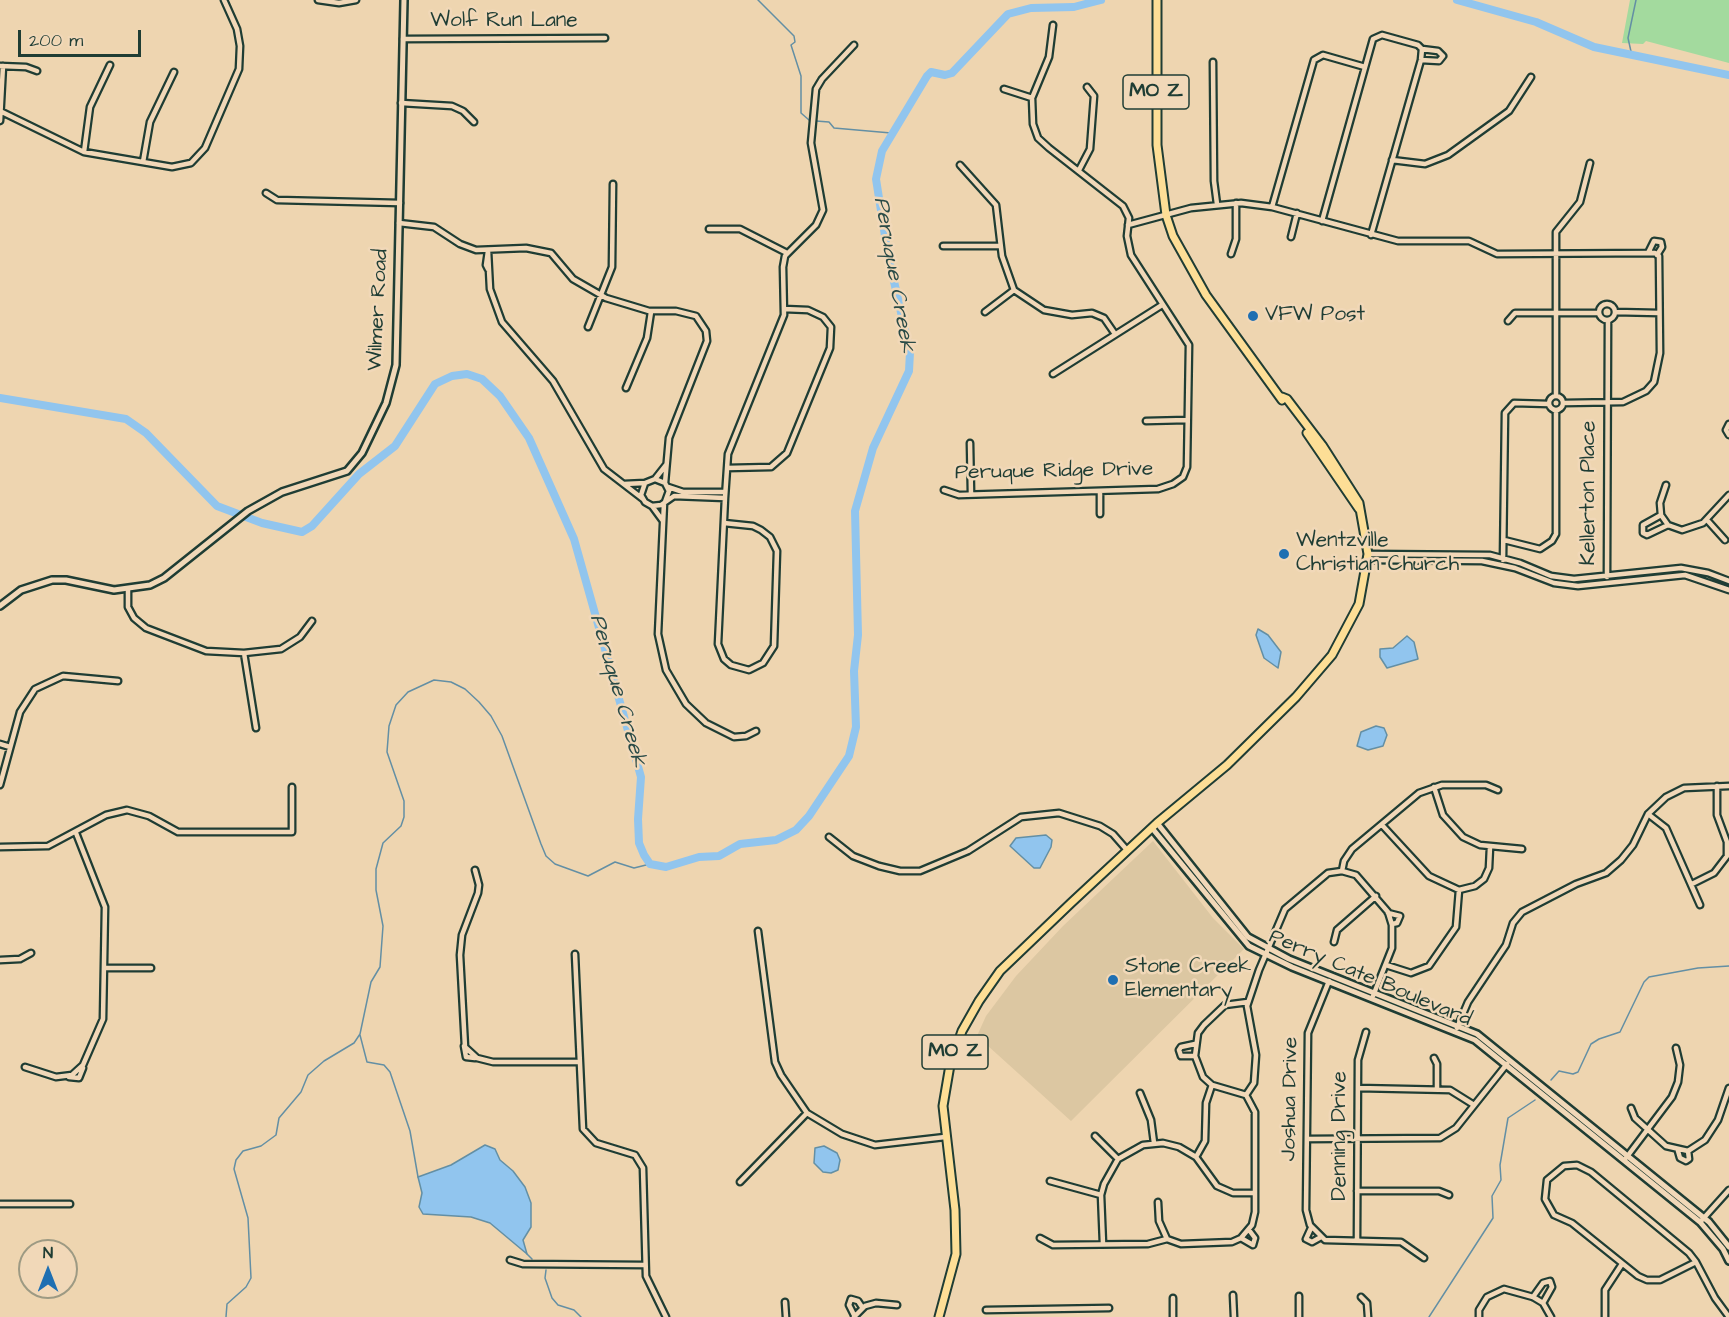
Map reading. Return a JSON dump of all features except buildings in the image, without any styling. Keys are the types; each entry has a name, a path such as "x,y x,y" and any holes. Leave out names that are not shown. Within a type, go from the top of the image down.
{"main road":[{"name":"MO Z","path":"939,1317 956,1254 955,1210 945,1137 944,1106 950,1065 962,1031 1000,971 1154,825 1235,757 1296,697 1332,655 1359,604 1368,557 1368,540 1359,509 1282,397 1206,295 1173,236 1166,215 1157,145 1157,0"}],"street":[{"path":"2,112 84,152 184,166 196,160 205,148 239,69 240,46 224,0"},
{"path":"318,0 339,2 356,0"},
{"name":"Wilmer Road","path":"0,606 21,590 52,580 66,580 114,590 128,590 150,585 164,578 248,511 282,492 347,471 358,458 376,428 386,403 396,365 404,0"},
{"name":"Peruque Ridge Drive","path":"944,490 971,494 1158,489 1173,484 1183,477 1188,457 1189,345 1131,255 1127,236 1127,212 1117,199 1038,138 1031,113 1032,98 1049,57 1053,25"},
{"path":"1322,221 1373,39 1378,36 1418,45 1422,49 1438,51 1443,56 1439,61 1421,60"},
{"name":"Wolf Run Lane","path":"403,39 605,38"},
{"path":"724,523 753,526 770,537 777,551 774,646 764,663 749,670 730,665 724,659 718,644 725,495 730,445 779,329 784,309 783,267 787,253 816,225 823,210 812,143 816,89 822,79 854,45"},
{"path":"1371,235 1421,60 1422,49"},
{"path":"1272,207 1314,60 1323,55 1365,67"},
{"path":"1213,62 1214,181 1217,204"},
{"path":"84,152 90,107 110,65"},
{"path":"0,121 2,112 1,66 26,67 37,71"},
{"path":"143,162 150,122 174,72"},
{"path":"1392,160 1425,164 1448,155 1509,111 1531,77"},
{"path":"1079,170 1088,158 1091,138 1094,96 1087,87"},
{"path":"1004,89 1032,98"},
{"path":"401,103 452,106 463,111 474,122"},
{"path":"1556,395 1556,232 1580,202 1590,163"},
{"path":"960,165 996,205 1000,246 1006,274 1014,290 1044,310 1072,315 1092,313 1104,318 1115,334"},
{"path":"588,327 612,267 612,184"},
{"path":"266,193 277,200 400,203"},
{"path":"1128,225 1217,204 1236,203 1272,207 1398,241 1469,241 1497,254 1649,251 1656,254"},
{"path":"1231,254 1236,240 1236,203"},
{"path":"1291,237 1297,213"},
{"path":"399,223 434,227 469,248 488,250 526,248 551,253 573,279 601,295 651,312 676,311 696,316 705,331 707,340 674,420 669,438 666,465 668,495 664,503 658,634 666,670 686,704 706,723 734,737 746,736 756,731"},
{"path":"709,229 728,227 740,229 787,253"},
{"path":"1504,540 1540,549 1552,541 1556,534 1556,410 1564,403 1607,403 1634,398 1654,382 1660,360 1656,254 1662,247 1661,242 1654,241 1649,251"},
{"path":"943,246 1000,246"},
{"path":"488,250 490,289 502,322 544,369 604,469 652,506 664,525"},
{"path":"985,312 1014,290"},
{"path":"1599,313 1605,304 1610,304 1615,312"},
{"path":"1053,374 1162,305"},
{"path":"727,468 771,467 787,453 830,348 831,327 823,317 808,310 784,309"},
{"path":"626,388 645,343 651,312"},
{"path":"1615,312 1659,313"},
{"path":"1508,321 1515,313 1599,313 1608,320 1615,312"},
{"name":"Kellerton Place","path":"1606,583 1608,320"},
{"path":"1556,395 1563,399 1564,403"},
{"path":"1549,404 1549,400 1556,395"},
{"path":"1504,566 1502,558 1505,413 1514,403 1549,404 1556,410"},
{"path":"1146,421 1187,420"},
{"path":"1729,424 1726,430 1729,435"},
{"path":"970,443 971,494"},
{"path":"621,484 645,483 655,479 666,465"},
{"path":"655,479 683,492 725,495"},
{"path":"642,499 641,490 645,483"},
{"path":"1666,485 1660,503 1661,515 1668,525 1676,529 1691,530 1707,520 1729,495"},
{"path":"1100,491 1100,514"},
{"path":"652,506 664,503 674,496 725,495"},
{"path":"1661,515 1644,525 1643,533 1647,535 1668,525"},
{"path":"1707,520 1725,540"},
{"path":"1368,557 1467,553 1502,558 1557,577 1574,579 1681,568 1708,573 1729,581"},
{"path":"1368,557 1474,560 1504,566 1554,584 1582,586 1685,575 1729,590"},
{"path":"128,590 129,612 146,628 204,651 244,653 281,649 300,638 312,621"},
{"path":"244,653 256,728"},
{"path":"0,784 24,704 35,689 44,683 74,675 118,681"},
{"path":"0,744 10,747"},
{"path":"1342,871 1346,856 1419,793 1434,787 1486,785 1498,790"},
{"path":"1692,884 1714,873 1727,860 1727,842 1717,815 1717,786"},
{"path":"1456,1031 1468,1002 1506,945 1516,918 1529,907 1606,873 1633,845 1648,814 1666,797 1684,788 1729,786"},
{"path":"0,847 38,848 76,832 106,815 127,810 148,816 178,832 292,832 292,787"},
{"path":"1434,787 1443,815 1453,830 1466,839 1490,847 1522,849"},
{"path":"829,837 853,856 879,866 900,871 920,871 968,851 1021,817 1059,813 1100,826 1113,834 1127,850"},
{"path":"1648,814 1666,828 1700,905"},
{"name":"Perry Cate Boulevard","path":"1154,825 1244,933 1266,952 1456,1031 1475,1040 1508,1062"},
{"path":"1382,825 1424,872 1459,890 1475,886 1484,879 1489,868 1490,847"},
{"path":"26,1067 56,1077 67,1076 83,1066 103,1019 106,968 105,907 76,832"},
{"path":"475,870 480,885 462,934 460,955 465,1043 468,1050 476,1058 504,1063 578,1062"},
{"path":"1246,1095 1254,1083 1256,1055 1255,1039 1247,1013 1248,1002 1266,952 1279,928 1282,913 1291,902 1323,875 1342,871 1356,875 1389,913 1392,924 1392,948 1372,998"},
{"path":"1386,965 1411,973 1430,966 1456,927 1459,890"},
{"path":"1334,942 1337,930 1376,896"},
{"path":"1389,913 1400,916 1397,923 1392,924"},
{"path":"758,931 775,1062 781,1075 807,1113 842,1134 875,1145 945,1137"},
{"path":"0,960 20,959 31,953"},
{"path":"574,954 583,1129 596,1143 635,1155 643,1168 644,1265 647,1282 666,1317"},
{"path":"106,968 152,968"},
{"name":"Perry Cate Boulevard","path":"1329,978 1375,992 1478,1034 1508,1062 1702,1220 1729,1247"},
{"name":"Joshua Drive","path":"1311,1228 1306,1210 1308,1033 1329,978"},
{"path":"1040,1238 1047,1244 1053,1245 1148,1244 1167,1239 1189,1244 1221,1244 1241,1238 1249,1230 1254,1220 1255,1112 1246,1095 1212,1085 1199,1072 1195,1056 1195,1044 1199,1030 1216,1012 1231,1003 1248,1002"},
{"name":"Denning Drive","path":"1357,1241 1358,1060 1366,1032"},
{"path":"1195,1044 1181,1047 1179,1050 1181,1056 1195,1056"},
{"path":"1626,1158 1672,1098 1678,1082 1680,1065 1676,1048"},
{"path":"1434,1058 1437,1064 1437,1088"},
{"path":"1307,1139 1440,1138 1456,1128 1508,1062"},
{"path":"1196,1157 1205,1141 1206,1102 1212,1085"},
{"path":"1358,1088 1437,1088 1457,1092 1474,1105"},
{"path":"1631,1108 1635,1118 1666,1146 1678,1151 1688,1151 1705,1140 1718,1120 1729,1091"},
{"path":"1140,1094 1151,1120 1154,1143"},
{"path":"740,1182 807,1113"},
{"path":"1095,1136 1118,1159"},
{"path":"1102,1244 1101,1195 1104,1184 1118,1159 1137,1147 1154,1143 1179,1147 1196,1157 1217,1186 1233,1193 1255,1193"},
{"path":"1678,1151 1680,1158 1686,1161 1689,1159 1688,1151"},
{"path":"1696,1262 1660,1280 1647,1280 1622,1264 1572,1223 1560,1218 1550,1210 1545,1199 1545,1186 1558,1168 1577,1166 1591,1172 1689,1253 1696,1262 1714,1298 1729,1317"},
{"path":"1050,1180 1101,1195"},
{"path":"1702,1220 1729,1190"},
{"path":"1357,1191 1438,1191 1449,1195"},
{"path":"1158,1202 1159,1221 1167,1239"},
{"path":"0,1204 70,1204"},
{"name":"Perry Cate Boulevard","path":"1702,1220 1729,1261"},
{"path":"1320,1237 1312,1242 1306,1239 1311,1228 1320,1237 1333,1242 1401,1242 1424,1258"},
{"path":"1241,1238 1253,1245 1255,1238 1249,1230"},
{"path":"510,1260 523,1264 644,1265"},
{"path":"1605,1317 1605,1290 1622,1264"},
{"path":"1533,1297 1543,1282 1550,1281 1552,1287 1544,1303"},
{"path":"1479,1317 1479,1310 1487,1297 1499,1290 1508,1289 1544,1303 1551,1317"},
{"path":"1233,1295 1234,1317"},
{"path":"1299,1296 1299,1317"},
{"path":"1360,1297 1368,1303 1368,1317"},
{"path":"1173,1298 1173,1317"},
{"path":"862,1307 858,1301 851,1299 849,1305 854,1317 862,1307 876,1303 897,1305"},
{"path":"785,1302 786,1317"},
{"path":"986,1310 1108,1308"},
{"path":"1028,1309 1028,1317"}],"shaded area":[{"name":"Stone Creek Elementary","path":"1153,841 1213,918 1244,949 1071,1121 977,1036 986,1016 1016,976 1063,926"}],"green space":[{"path":"1630,0 1729,0 1729,63 1646,41 1643,44 1622,43"}],"water":[{"path":"1258,629 1268,635 1281,652 1278,668 1264,658 1256,635"},
{"path":"1407,636 1414,642 1418,659 1387,668 1380,657 1380,649 1393,648"},
{"path":"1376,726 1384,728 1387,735 1383,746 1368,750 1357,746 1361,732"},
{"path":"1046,835 1052,840 1051,847 1040,868 1034,868 1010,846 1016,838"},
{"path":"485,1145 495,1149 500,1160 513,1171 525,1187 531,1203 531,1227 523,1240 527,1254 490,1223 471,1217 423,1214 419,1207 422,1193 418,1177 451,1165"},
{"path":"824,1146 837,1153 840,1160 838,1170 831,1173 823,1172 814,1163 815,1148"}],"waterway":[{"path":"758,0 794,36 795,42 791,45 801,76 801,113 809,120"},
{"name":"Peruque Creek","path":"0,398 126,419 146,433 217,506 262,523 302,532 312,526 359,474 395,446 435,384 452,376 467,374 482,379 500,396 529,438 574,539 641,777 638,819 639,843 644,855 650,864 666,867 699,857 719,856 740,844 776,840 796,830 809,816 849,756 856,727 854,671 858,635 855,511 873,448 909,371 910,352 888,255 876,179 882,151 927,76 931,72 945,75 952,73 1008,14 1031,8 1074,7 1101,0"},
{"name":"Peruque Creek","path":"1457,0 1536,22 1594,47 1729,75"},
{"path":"1632,56 1628,38 1636,0"},
{"path":"816,121 829,122 834,128 891,133"},
{"path":"226,1317 227,1304 246,1287 251,1278 248,1218 234,1169 236,1160 243,1151 261,1146 276,1135 279,1118 301,1092 308,1075 324,1061 354,1043 360,1034 371,982 380,967 383,926 376,890 376,869 383,843 401,826 404,817 404,801 387,752 389,726 396,705 408,692 434,680 451,682 465,689 491,716 502,736 546,856 555,864 588,876 615,862 634,868 650,864"},
{"path":"1551,1080 1559,1071 1573,1074 1578,1072 1591,1044 1620,1032 1644,982 1649,977 1698,968 1729,966"},
{"path":"360,1035 367,1062 384,1065 390,1072 410,1131 418,1177"},
{"path":"1429,1317 1493,1218 1492,1196 1501,1180 1500,1165 1508,1118 1535,1100"},
{"path":"527,1254 532,1259"},
{"path":"546,1270 545,1278 552,1298 558,1305 574,1310 581,1317"}],"place":[{"name":"VFW Post","path":"1253,316"},
{"name":"Wentzville Christian Church","path":"1284,554"},
{"name":"Stone Creek Elementary","path":"1113,980"}]}
